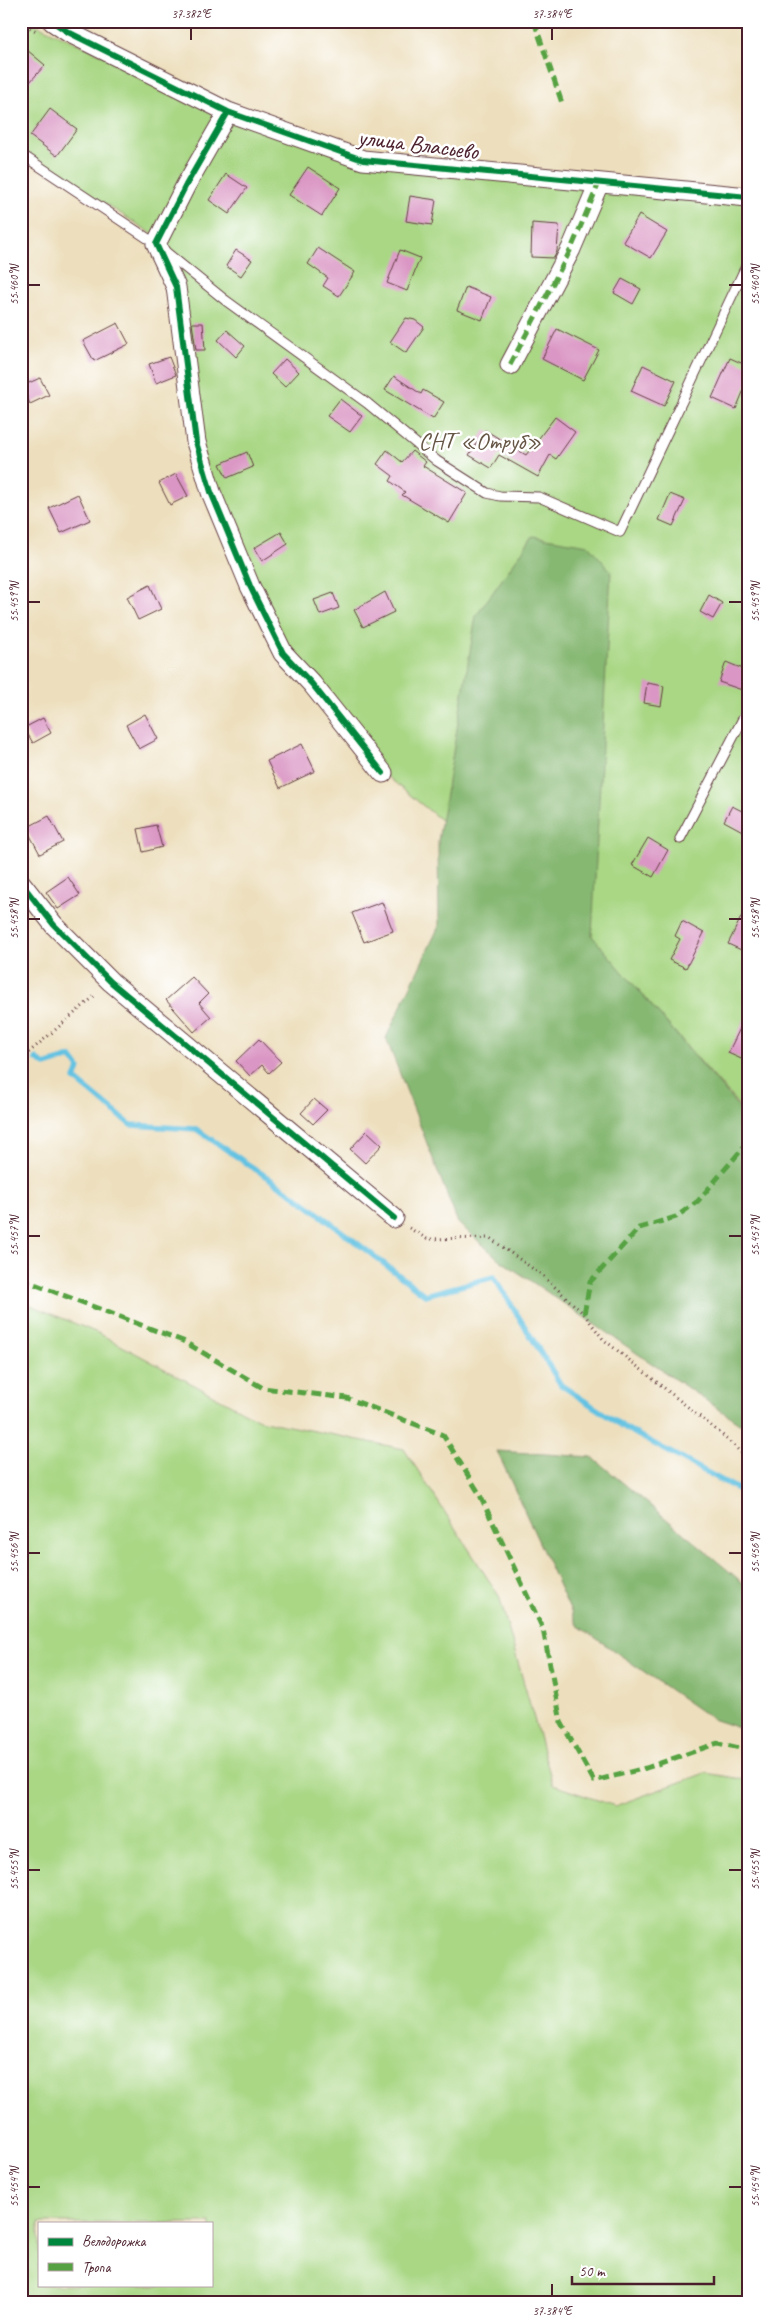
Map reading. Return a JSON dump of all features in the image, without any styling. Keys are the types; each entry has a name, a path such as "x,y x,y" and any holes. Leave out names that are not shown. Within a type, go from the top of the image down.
{"street":[{"name":"улица Власьево","path":"52,21 68,32 228,112 363,160 748,197"},
{"path":"228,112 186,185 156,244 176,288 196,442 211,492 250,586 283,653 312,684 384,774"},
{"path":"510,364 571,249 599,183"},
{"path":"21,883 54,925 112,982 394,1218"}],"lane":[{"path":"21,154 156,244 225,300 366,403 437,461 486,493 500,496 539,497 620,532 748,262"},
{"path":"680,839 748,708"}],"path":[{"path":"21,1059 112,982"},
{"path":"394,1218 427,1239 490,1238 543,1276 584,1314 603,1339 719,1432 748,1459"}],"green space":[{"name":"СНТ «Отруб»","path":"28,21 228,112 363,160 748,197 748,1116 610,958 383,773 283,653 211,492 162,240 21,150 21,29"},
{"path":"533,536 588,545 611,571 592,936 748,1118 748,1429 500,1260 458,1223 386,1038 439,926 438,841 476,616"},
{"path":"21,1301 100,1334 259,1420 404,1449 499,1596 553,1785 615,1806 705,1773 748,1780 748,2303 21,2303"},
{"path":"497,1451 592,1457 748,1587 748,1731 712,1719 577,1625"}],"building":[{"path":"21,45 45,65 21,92"},
{"path":"50,109 77,129 57,156 30,136"},
{"path":"308,167 340,188 322,216 289,195"},
{"path":"226,174 247,188 229,214 209,200"},
{"path":"410,196 436,200 432,225 406,221"},
{"path":"639,215 667,232 651,258 623,242"},
{"path":"532,223 559,225 557,251 554,258 531,257"},
{"path":"318,248 355,272 339,296 323,286 328,278 308,264"},
{"path":"236,250 252,260 241,276 226,266"},
{"path":"400,250 420,258 407,291 387,283"},
{"path":"622,279 641,289 633,304 614,293"},
{"path":"466,287 491,297 482,320 457,310"},
{"path":"406,318 415,320 424,327 406,353 390,342"},
{"path":"118,323 129,344 94,361 83,341"},
{"path":"192,323 203,323 205,350 196,350"},
{"path":"557,329 599,350 583,380 542,359"},
{"path":"227,330 245,346 236,357 218,340"},
{"path":"169,357 176,375 156,383 149,364"},
{"path":"730,358 748,366 748,380 736,409 712,398"},
{"path":"285,359 299,372 285,387 271,374"},
{"path":"643,365 676,381 664,406 631,391"},
{"path":"394,376 421,394 423,390 444,402 433,419 385,390"},
{"path":"40,378 49,395 30,404 22,386"},
{"path":"340,399 362,416 350,432 327,416"},
{"path":"555,417 575,432 556,459 550,455 538,477 499,455 491,468 469,455 485,430 526,455"},
{"path":"387,450 402,462 412,451 426,462 423,466 467,493 449,523 402,495 405,492 390,481 393,476 377,464"},
{"path":"247,452 253,467 227,478 220,464"},
{"path":"176,474 188,496 170,505 159,483"},
{"path":"78,494 90,520 61,533 49,508"},
{"path":"670,494 685,500 673,526 659,520"},
{"path":"281,532 288,544 262,561 254,548"},
{"path":"150,585 161,609 138,620 127,597"},
{"path":"385,592 394,612 363,627 354,610"},
{"path":"333,593 339,608 320,615 314,600"},
{"path":"709,595 722,603 713,619 700,612"},
{"path":"726,662 748,671 748,683 745,691 719,682"},
{"path":"647,683 664,686 661,706 644,703"},
{"path":"145,714 158,739 139,749 126,725"},
{"path":"43,718 51,733 33,743 24,728"},
{"path":"302,744 315,771 280,788 267,761"},
{"path":"732,806 748,814 748,834 724,821"},
{"path":"49,816 63,842 40,854 26,828"},
{"path":"156,825 162,847 143,852 138,829"},
{"path":"648,838 668,850 653,877 632,865"},
{"path":"68,877 80,895 58,909 46,892"},
{"path":"382,902 393,931 364,942 352,913"},
{"path":"748,903 748,953 728,944"},
{"path":"682,921 704,933 686,968 669,960 680,939 675,936"},
{"path":"192,977 208,994 199,1003 211,1017 194,1032 166,1000"},
{"path":"748,1012 748,1062 728,1053"},
{"path":"259,1039 281,1062 269,1073 262,1065 250,1076 236,1061"},
{"path":"314,1099 327,1110 313,1124 301,1113"},
{"path":"367,1131 382,1145 365,1163 350,1149"}],"waterway":[{"path":"36,1059 45,1065 71,1057 79,1068 75,1079 131,1125 196,1129 298,1198 425,1295 494,1277 561,1385 627,1429 743,1492 748,1497"}],"marked path":[{"path":"534,21 562,103"},
{"path":"510,365 571,249 599,183"},
{"path":"584,1314 590,1282 639,1228 676,1217 698,1201 748,1142"},
{"path":"21,1279 183,1341 263,1388 347,1398 443,1435 479,1493 543,1629 561,1722 594,1781 646,1768 718,1743 748,1750"}],"cycle path":[{"path":"52,21 68,32 228,112 363,160 748,197"},
{"path":"228,112 186,185 156,244 176,287 196,442 211,492 250,586 283,653 312,684 383,773"},
{"path":"21,883 54,925 111,982 394,1218"}]}
